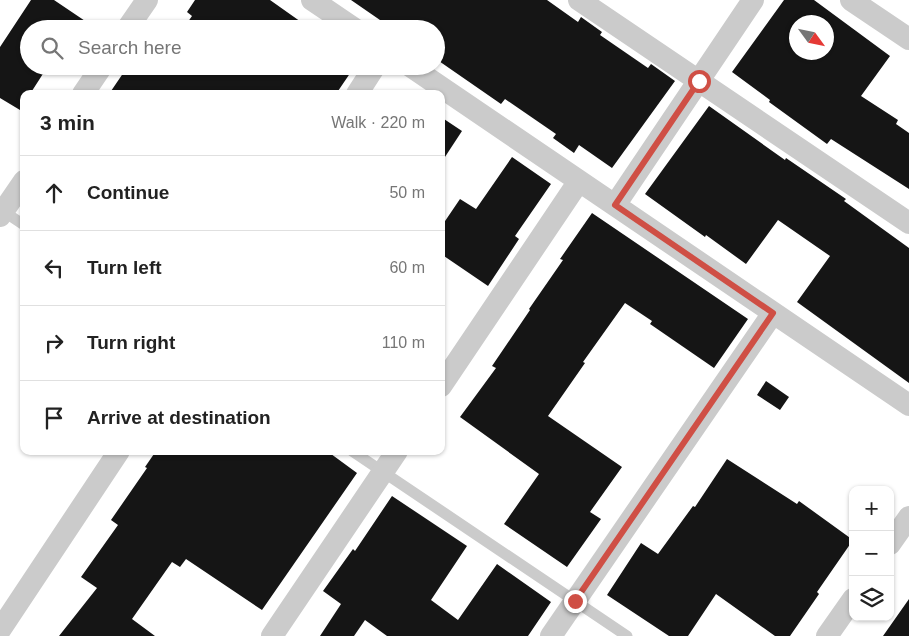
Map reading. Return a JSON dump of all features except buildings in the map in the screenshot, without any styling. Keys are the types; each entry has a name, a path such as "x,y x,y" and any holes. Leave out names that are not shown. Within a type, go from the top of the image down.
{"street":[{"path":"133,20 147,0"},
{"path":"312,0 342,20"},
{"path":"579,0 909,223"},
{"path":"615,205 753,0"},
{"path":"852,0 909,39"},
{"path":"86,90 96,75"},
{"path":"360,90 369,75"},
{"path":"423,75 909,405"},
{"path":"445,380 579,181"},
{"path":"1,212 20,186"},
{"path":"551,636 773,313"},
{"path":"6,636 0,631 116,455"},
{"path":"272,636 394,455"},
{"path":"894,538 909,516"},
{"path":"827,636 849,605"}],"lane":[{"path":"1,212 20,223"},
{"path":"357,455 627,636"}],"route":[{"path":"575,601 773,313 615,205 699,81"}]}
